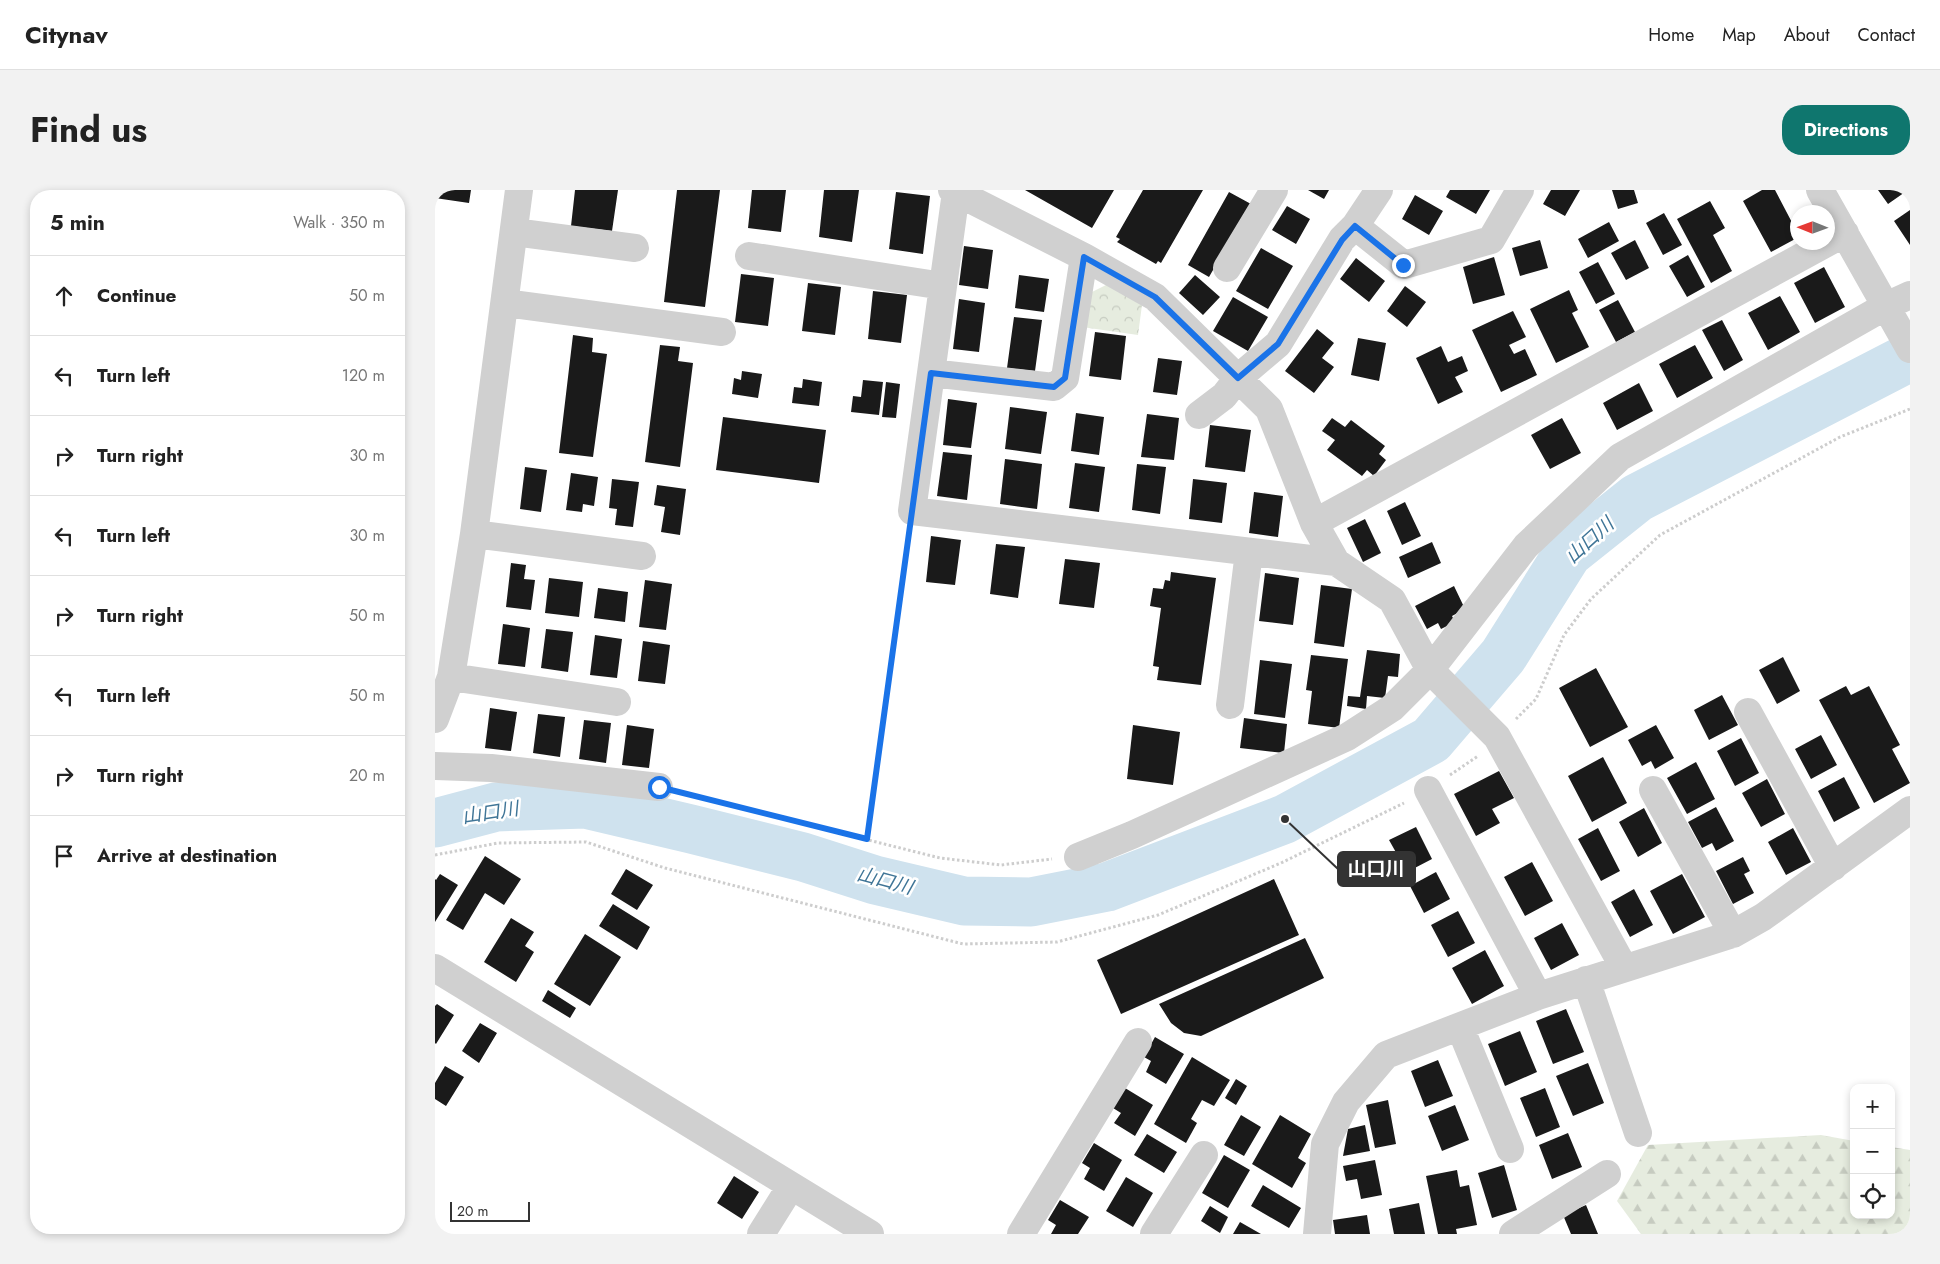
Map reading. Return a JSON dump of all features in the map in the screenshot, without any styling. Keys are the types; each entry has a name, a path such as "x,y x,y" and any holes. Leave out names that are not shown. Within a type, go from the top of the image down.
{"street":[{"path":"435,719 451,677 474,534 519,190"},
{"path":"1227,268 1274,190"},
{"path":"1199,415 1224,396 1238,378 1278,344 1342,240 1355,226 1379,190"},
{"path":"1355,226 1403,265 1491,240 1520,190"},
{"path":"1820,190 1845,233 1898,301 1910,349"},
{"path":"1336,562 912,511 954,191 1084,257 1155,297 1269,409 1314,523 1336,562 1392,600 1430,670 1497,737 1624,968"},
{"path":"514,232 635,248"},
{"path":"1314,523 1845,233"},
{"path":"749,256 943,286"},
{"path":"931,373 1054,387 1065,378 1084,257"},
{"path":"1078,857 1132,835 1347,737 1392,708 1430,670 1526,546 1620,457 1898,301"},
{"path":"505,303 722,332"},
{"path":"474,534 642,556"},
{"path":"1230,705 1249,552"},
{"path":"451,677 617,702"},
{"path":"1748,712 1833,867"},
{"path":"435,766 491,768 659,787"},
{"path":"1428,790 1538,996"},
{"path":"1653,790 1733,934"},
{"path":"1317,1234 1325,1144 1346,1102 1386,1055 1538,996 1733,934 1763,917 1910,810"},
{"path":"435,968 870,1234"},
{"path":"1586,980 1638,1133"},
{"path":"1460,1027 1510,1149"},
{"path":"1021,1234 1138,1042"},
{"path":"1154,1234 1204,1155"},
{"path":"1513,1234 1607,1174"},
{"path":"761,1234 791,1186"}],"path":[{"path":"867,839 912,511"},
{"path":"659,787 940,858 1001,865 1078,857"}],"green space":[{"path":"1108,284 1142,305 1138,335 1082,327 1086,295"},
{"path":"1821,1135 1850,1140 1850,1219 1895,1219 1895,1148 1910,1150 1910,1234 1641,1234 1617,1201 1648,1145"}],"building":[{"path":"435,190 471,190 469,203 435,198"},
{"path":"575,190 618,190 612,231 571,226"},
{"path":"677,190 720,190 705,307 664,302"},
{"path":"752,190 786,190 781,232 748,228"},
{"path":"824,190 859,190 852,242 819,237"},
{"path":"1025,190 1114,190 1092,228"},
{"path":"1143,190 1203,190 1161,263 1158,261 1156,264 1117,242 1120,239 1116,237"},
{"path":"1308,190 1329,190 1324,199"},
{"path":"1450,190 1490,190 1476,214 1446,197"},
{"path":"1551,190 1580,190 1565,216 1543,204"},
{"path":"1612,190 1634,190 1638,203 1618,209"},
{"path":"1762,190 1775,190 1790,219 1790,242 1771,252 1743,201"},
{"path":"1878,190 1908,190 1888,204"},
{"path":"896,192 930,196 923,254 889,249"},
{"path":"1229,192 1251,204 1209,277 1188,265"},
{"path":"1415,195 1443,211 1429,235 1402,219"},
{"path":"1710,201 1725,228 1713,235 1732,271 1711,283 1677,219"},
{"path":"1287,206 1310,219 1296,244 1272,230"},
{"path":"1910,210 1910,245 1894,221"},
{"path":"1664,213 1682,245 1663,255 1646,223"},
{"path":"1609,222 1619,241 1588,258 1578,239"},
{"path":"1540,240 1548,268 1520,276 1512,248"},
{"path":"1635,240 1649,268 1626,280 1611,253"},
{"path":"964,246 993,250 988,289 959,285"},
{"path":"1261,248 1293,266 1268,309 1236,291"},
{"path":"1688,255 1705,287 1687,297 1669,266"},
{"path":"1494,257 1505,295 1473,304 1463,267"},
{"path":"1356,258 1385,281 1369,302 1340,279"},
{"path":"1598,262 1615,294 1596,304 1579,272"},
{"path":"1824,267 1845,307 1815,323 1794,283"},
{"path":"741,274 774,278 768,326 735,322"},
{"path":"1019,275 1049,279 1044,312 1015,308"},
{"path":"1195,275 1220,297 1203,315 1179,293"},
{"path":"808,283 841,287 835,335 802,331"},
{"path":"1405,286 1426,302 1407,327 1387,311"},
{"path":"1569,290 1578,310 1572,313 1589,347 1556,363 1530,309"},
{"path":"873,291 907,295 901,343 868,339"},
{"path":"1780,296 1800,332 1768,350 1748,313"},
{"path":"1233,297 1268,317 1248,351 1213,331"},
{"path":"959,299 985,303 979,352 953,349"},
{"path":"1618,300 1635,332 1616,342 1599,310"},
{"path":"1513,311 1526,337 1509,345 1514,354 1525,349 1537,375 1501,392 1472,330"},
{"path":"1014,317 1042,320 1035,371 1007,368"},
{"path":"1722,320 1743,360 1724,371 1702,330"},
{"path":"1317,329 1334,343 1322,358 1334,367 1314,393 1285,371"},
{"path":"1095,332 1126,336 1121,380 1089,376"},
{"path":"573,335 593,338 592,352 607,354 593,457 559,453"},
{"path":"1358,338 1386,343 1379,381 1351,375"},
{"path":"660,345 680,347 678,361 693,363 680,467 645,462"},
{"path":"1695,345 1713,378 1677,398 1659,364"},
{"path":"1441,346 1448,362 1462,356 1468,371 1455,377 1463,392 1438,404 1416,358"},
{"path":"1158,358 1182,361 1177,395 1153,392"},
{"path":"742,371 762,374 758,398 732,394 734,378 741,380"},
{"path":"803,379 822,382 819,406 792,403 794,387 802,388"},
{"path":"863,380 883,382 879,415 851,412 853,396 861,397"},
{"path":"886,382 900,384 896,418 882,417"},
{"path":"1639,383 1653,411 1617,430 1603,403"},
{"path":"948,399 977,403 971,448 943,445"},
{"path":"1010,407 1047,412 1041,454 1005,449"},
{"path":"1076,413 1104,417 1099,455 1071,451"},
{"path":"1147,414 1179,418 1174,460 1141,457"},
{"path":"723,417 826,430 819,483 716,470"},
{"path":"1332,418 1345,427 1351,420 1385,446 1379,454 1386,460 1374,476 1367,470 1362,476 1327,450 1335,440 1322,431"},
{"path":"1562,418 1581,453 1550,469 1531,435"},
{"path":"1210,425 1251,430 1245,472 1205,467"},
{"path":"943,452 972,455 967,500 937,496"},
{"path":"1005,459 1042,464 1037,509 1000,504"},
{"path":"1075,463 1105,467 1099,512 1069,508"},
{"path":"1137,464 1166,467 1160,514 1132,510"},
{"path":"525,467 547,470 541,512 520,509"},
{"path":"571,473 598,477 594,506 583,504 582,512 566,510"},
{"path":"612,479 639,482 633,527 615,525 617,509 609,508"},
{"path":"1193,479 1227,483 1222,523 1189,519"},
{"path":"657,485 686,489 680,535 661,532 665,507 654,505"},
{"path":"1254,492 1283,496 1278,537 1249,533"},
{"path":"1405,502 1421,536 1402,545 1387,511"},
{"path":"1365,519 1381,553 1363,562 1347,528"},
{"path":"931,536 961,540 955,585 926,582"},
{"path":"1432,542 1441,563 1408,578 1399,557"},
{"path":"996,544 1025,547 1018,598 990,594"},
{"path":"1065,559 1100,563 1094,608 1059,604"},
{"path":"511,563 526,565 524,579 535,580 531,610 506,607"},
{"path":"1171,572 1216,578 1201,685 1157,680 1159,667 1153,666 1161,608 1150,606 1153,588 1163,589 1165,580 1170,581"},
{"path":"1265,573 1299,578 1293,625 1259,621"},
{"path":"549,578 583,582 579,617 545,613"},
{"path":"645,580 672,584 666,630 639,627"},
{"path":"1321,585 1352,589 1344,647 1314,643"},
{"path":"1454,586 1465,609 1452,616 1455,622 1441,629 1438,623 1427,629 1415,606"},
{"path":"598,588 628,592 625,622 594,618"},
{"path":"503,624 530,628 525,667 498,664"},
{"path":"546,629 573,632 568,672 541,668"},
{"path":"595,635 622,639 617,678 590,675"},
{"path":"643,641 670,645 665,684 638,681"},
{"path":"1367,650 1400,654 1398,677 1388,676 1385,698 1367,696 1366,709 1347,706 1348,696 1360,697"},
{"path":"1311,655 1348,659 1339,728 1308,724 1312,691 1306,690"},
{"path":"1783,657 1800,691 1777,704 1759,670"},
{"path":"1260,660 1292,664 1285,718 1254,714"},
{"path":"1596,668 1628,727 1590,747 1559,688"},
{"path":"1846,686 1851,695 1869,686 1900,745 1892,749 1910,783 1874,803 1819,700"},
{"path":"1722,695 1738,725 1709,740 1694,710"},
{"path":"490,708 517,712 511,751 485,748"},
{"path":"538,714 565,717 560,757 533,753"},
{"path":"1244,718 1287,724 1284,753 1240,748"},
{"path":"584,720 611,723 606,763 579,759"},
{"path":"627,725 654,729 649,768 622,765"},
{"path":"1133,725 1180,732 1173,785 1127,779"},
{"path":"1656,725 1674,758 1655,769 1651,761 1642,766 1628,740"},
{"path":"1821,735 1837,765 1811,779 1795,749"},
{"path":"1741,738 1759,773 1735,786 1717,751"},
{"path":"1603,757 1627,803 1592,822 1568,776"},
{"path":"1696,762 1715,799 1687,814 1667,778"},
{"path":"1499,771 1514,798 1492,809 1500,823 1476,836 1454,794"},
{"path":"1844,777 1860,808 1834,822 1818,791"},
{"path":"1767,779 1785,814 1761,827 1742,793"},
{"path":"1716,807 1734,841 1716,851 1712,843 1702,848 1688,822"},
{"path":"1644,808 1662,843 1638,857 1619,822"},
{"path":"1416,827 1432,859 1407,872 1389,840"},
{"path":"1598,828 1620,871 1601,881 1578,839"},
{"path":"1793,828 1811,862 1786,875 1768,842"},
{"path":"485,856 521,879 504,905 485,893 463,930 446,920"},
{"path":"1743,857 1750,871 1744,874 1754,893 1733,904 1716,871"},
{"path":"1532,862 1553,901 1525,916 1504,877"},
{"path":"626,869 653,885 637,910 611,894"},
{"path":"1436,872 1450,899 1424,913 1410,886"},
{"path":"440,874 458,885 435,922 435,879"},
{"path":"1682,874 1705,917 1673,934 1650,891"},
{"path":"1274,879 1299,935 1121,1014 1097,960"},
{"path":"1634,889 1653,925 1630,937 1611,902"},
{"path":"613,904 650,927 637,950 599,926"},
{"path":"1458,911 1475,943 1448,957 1431,925"},
{"path":"511,918 534,932 525,946 534,952 516,982 484,962"},
{"path":"1562,923 1579,955 1551,970 1534,938"},
{"path":"585,934 621,957 590,1006 554,984"},
{"path":"1305,938 1324,978 1201,1036 1184,1033 1171,1023 1159,1004"},
{"path":"1485,950 1504,986 1472,1004 1452,968"},
{"path":"548,990 576,1008 570,1018 542,1001"},
{"path":"437,1004 454,1015 436,1044 435,1006"},
{"path":"1566,1009 1584,1052 1553,1064 1536,1021"},
{"path":"480,1023 497,1033 479,1063 462,1051"},
{"path":"1520,1031 1537,1072 1505,1086 1488,1044"},
{"path":"1155,1037 1184,1054 1166,1084 1146,1072 1151,1061 1144,1057"},
{"path":"1192,1057 1230,1080 1214,1106 1202,1100 1191,1119 1197,1123 1186,1143 1154,1124"},
{"path":"1438,1060 1453,1096 1425,1107 1411,1071"},
{"path":"1588,1063 1604,1103 1573,1116 1556,1076"},
{"path":"445,1066 464,1077 446,1106 435,1099 435,1083"},
{"path":"1236,1079 1247,1086 1236,1105 1225,1098"},
{"path":"1125,1088 1153,1105 1135,1136 1114,1123 1121,1113 1113,1108"},
{"path":"1545,1088 1560,1127 1536,1137 1520,1098"},
{"path":"1388,1100 1396,1144 1375,1148 1366,1105"},
{"path":"1455,1105 1469,1140 1442,1151 1428,1116"},
{"path":"1241,1115 1261,1127 1244,1156 1224,1145"},
{"path":"1280,1115 1311,1134 1298,1158 1306,1163 1292,1188 1252,1164"},
{"path":"1365,1125 1370,1151 1343,1156 1348,1129"},
{"path":"1568,1133 1582,1167 1552,1179 1539,1145"},
{"path":"1147,1134 1177,1152 1164,1173 1134,1155"},
{"path":"1094,1143 1122,1160 1104,1191 1084,1179 1090,1168 1082,1163"},
{"path":"1224,1155 1250,1170 1228,1208 1202,1193"},
{"path":"1375,1160 1382,1195 1361,1199 1357,1179 1346,1181 1343,1166"},
{"path":"1504,1165 1517,1210 1492,1218 1478,1173"},
{"path":"1457,1170 1460,1187 1469,1185 1477,1225 1456,1229 1457,1234 1438,1234 1426,1176"},
{"path":"734,1176 759,1192 742,1219 717,1203"},
{"path":"1126,1177 1153,1193 1133,1227 1106,1211"},
{"path":"1263,1185 1301,1208 1289,1228 1251,1206"},
{"path":"1060,1200 1089,1217 1078,1234 1051,1234 1056,1225 1048,1220"},
{"path":"1419,1203 1425,1234 1394,1234 1389,1209"},
{"path":"1586,1205 1598,1234 1571,1234 1563,1215"},
{"path":"1210,1206 1228,1217 1220,1233 1201,1221"},
{"path":"1367,1215 1370,1234 1335,1234 1333,1220"},
{"path":"1240,1222 1261,1234 1233,1234"}],"waterway":[{"name":"山口川","path":"435,823 496,807 585,804 803,857 875,880 964,901 1031,902 1107,887 1285,819 1431,740 1503,656 1568,553 1637,498 1910,357"}],"place":[{"name":"山口川","path":"1285,819"}],"route":[{"path":"659,787 867,839 931,373 1054,387 1065,378 1084,257 1155,297 1238,378 1278,344 1342,240 1355,226 1403,265"}]}
